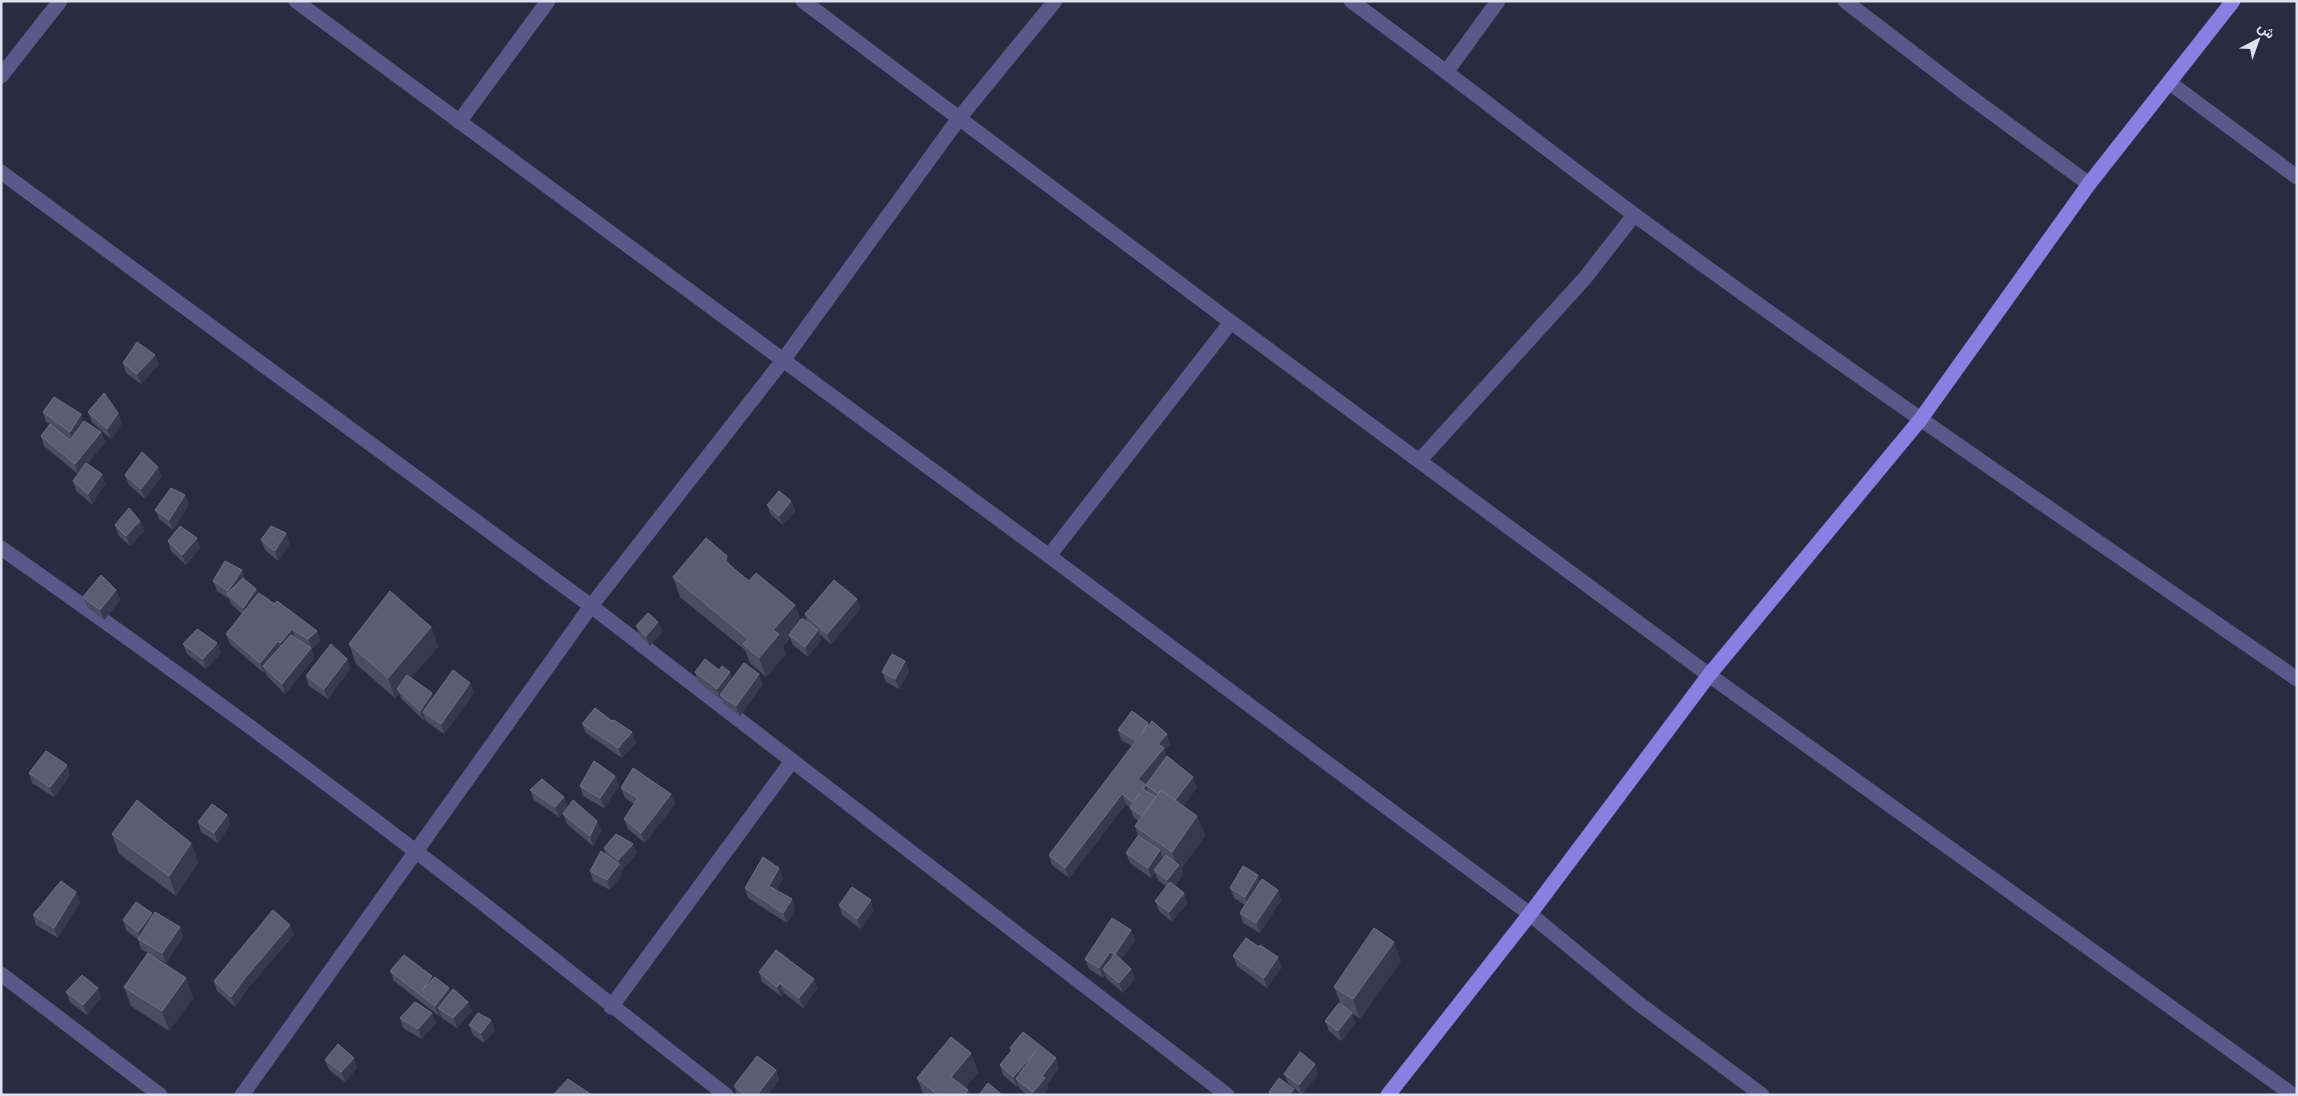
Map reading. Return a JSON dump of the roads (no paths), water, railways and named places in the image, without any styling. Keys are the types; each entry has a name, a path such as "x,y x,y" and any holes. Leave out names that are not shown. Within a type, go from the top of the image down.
{"main road":[{"path":"1388,1095 1530,914 1709,675 1920,420 2089,184 2233,1"}],"street":[{"path":"1,76 60,1"},
{"path":"296,1 784,359 1530,914 1638,1003 1762,1095"},
{"path":"459,122 548,1"},
{"path":"803,1 1231,322 1709,675 2293,1095"},
{"path":"242,1095 415,850 591,606 784,359 960,117 1055,1"},
{"path":"1351,1 1447,71 1634,214 1920,420 2297,679"},
{"path":"1447,71 1498,1"},
{"path":"1845,1 1965,94 2089,184"},
{"path":"2170,83 2297,177"},
{"path":"1,172 591,606 1227,1095"},
{"path":"1420,460 1585,278 1634,214"},
{"path":"1049,556 1231,322"},
{"path":"1,548 162,661 415,850 611,1007 726,1095"},
{"path":"611,1007 792,761"},
{"path":"1,974 160,1095"}]}
